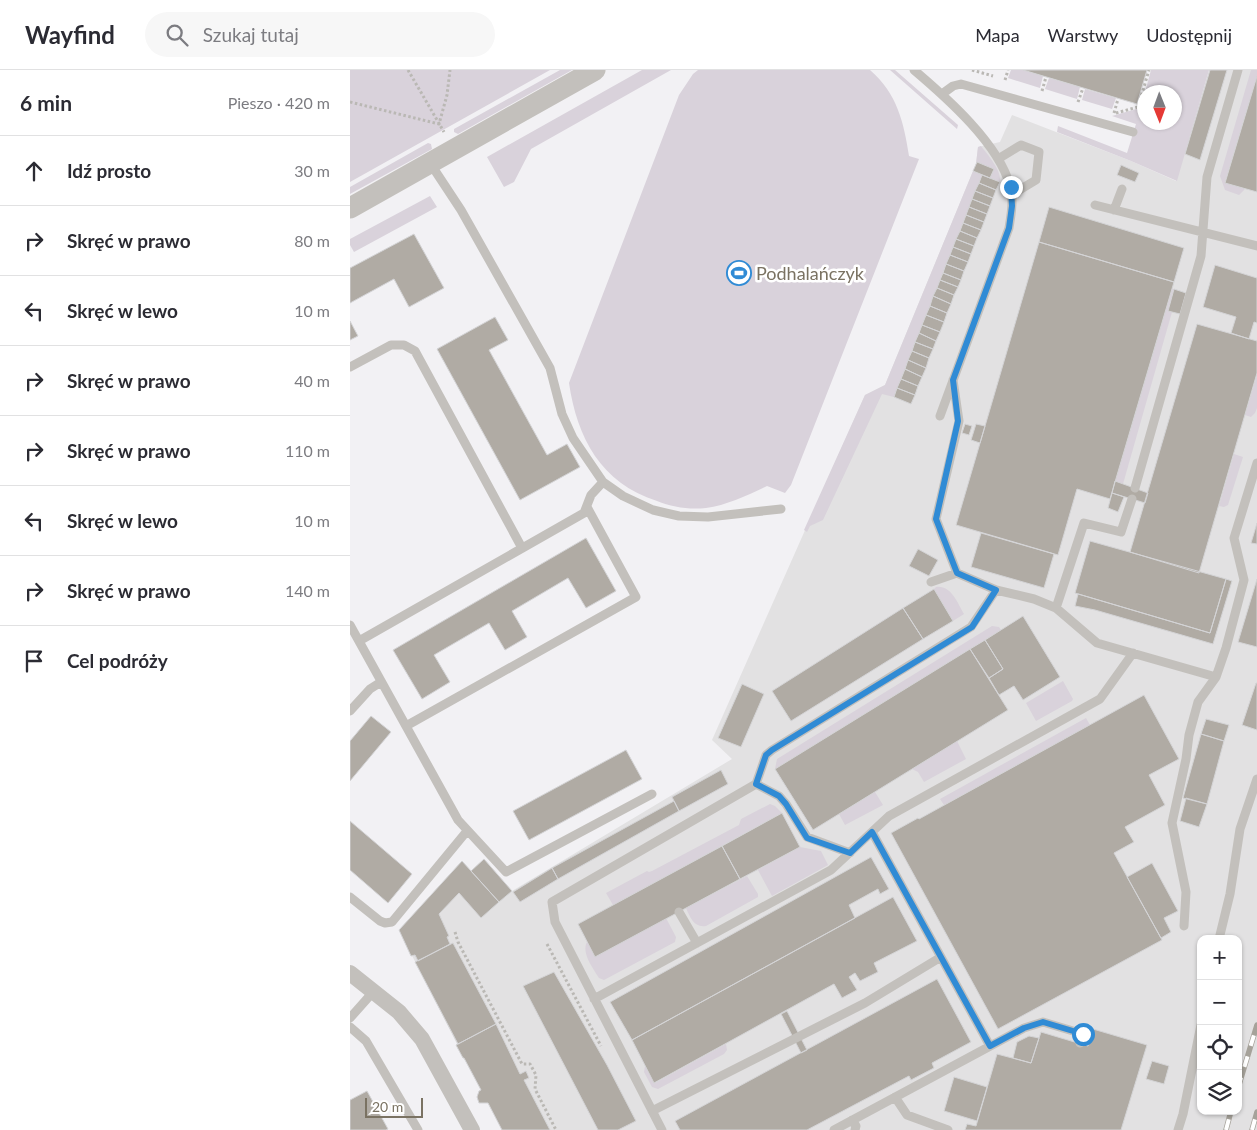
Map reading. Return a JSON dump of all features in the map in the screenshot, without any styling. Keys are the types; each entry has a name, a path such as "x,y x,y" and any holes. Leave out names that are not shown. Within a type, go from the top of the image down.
{"street":[{"path":"350,208 595,70"},
{"path":"350,973 399,1012 422,1039 472,1130"}],"lane":[{"path":"914,70 942,94 975,130 998,159 1011,187 1012,206 1009,228 940,416"},
{"path":"1135,488 1201,256 1207,178 1238,70"},
{"path":"942,94 953,86 961,84 1133,132"},
{"path":"998,159 1021,145 1039,152 1036,180 1011,195"},
{"path":"430,163 461,210 550,368 562,414 573,438 604,482 622,496 653,510 679,516 708,517 781,509"},
{"path":"1114,210 1122,189"},
{"path":"1094,205 1257,246"},
{"path":"350,366 391,345 404,345 415,351 522,548"},
{"path":"953,380 958,421 936,519 957,573"},
{"path":"1184,926 1186,892 1172,823 1186,759 1189,735 1198,702 1216,677 1226,648 1244,580 1234,538 1257,463"},
{"path":"359,641 584,513 588,507 591,495 604,482"},
{"path":"1056,608 1084,523 1121,532 1132,499"},
{"path":"406,726 636,597 588,507"},
{"path":"931,582 957,573 996,590 1034,599 1056,608 1097,643 1216,677"},
{"path":"662,1130 554,922 552,902 756,784 766,755 772,750 972,627 996,590"},
{"path":"350,625 458,820 506,872 652,794"},
{"path":"594,999 831,870 889,816 1100,699 1133,654"},
{"path":"350,711 370,689 381,682"},
{"path":"1220,935 1230,894 1240,829 1257,779"},
{"path":"756,784 779,796 807,838 850,853"},
{"path":"350,897 380,921 385,923 392,922 467,830"},
{"path":"872,832 990,1046"},
{"path":"679,912 697,943"},
{"path":"652,1111 865,1003 941,956"},
{"path":"350,1018 374,991"},
{"path":"834,1130 1024,1028 1043,1022 1083,1034 1080,1043"},
{"path":"350,1027 366,1041 418,1130"},
{"path":"1178,1130 1197,1043"},
{"path":"895,1097 907,1115 948,1130"},
{"path":"852,1120 856,1126 855,1130"}],"path":[{"path":"408,70 444,132"},
{"path":"439,124 447,96 450,70"},
{"path":"972,70 1014,83"},
{"path":"1005,80 1008,70"},
{"path":"1118,98 1113,113 1138,107 1150,70"},
{"path":"1046,77 1042,91 1051,94"},
{"path":"1078,102 1083,88"},
{"path":"1069,100 1087,105"},
{"path":"350,102 439,124"},
{"path":"454,932 522,1064 530,1064 536,1075 535,1089 556,1130"}],"shaded area":[{"path":"350,70 550,70 350,182"},
{"path":"560,70 572,70 458,134 454,132 454,129"},
{"path":"642,70 671,70 531,149 514,182 504,187 487,157"},
{"name":"Podhalańczyk","path":"698,70 870,70 887,88 898,109 905,132 909,156 919,159 791,485 785,493 767,486 722,505 693,509 669,505 637,493 621,483 607,470 595,456 578,422 569,383 679,95 693,74"},
{"path":"890,70 895,70 958,125 957,129"},
{"path":"1011,70 1023,70 1043,76 1040,88 1008,78"},
{"path":"1151,70 1209,70 1177,181 1057,132 1058,126 1127,153 1136,124 1112,116 1137,109 1137,130 1182,130 1182,85 1147,85"},
{"path":"1209,70 1257,70 1257,1130 502,1130 489,1103 479,1103 477,1097 481,1089 456,1045 399,930 462,861 471,871 484,859 512,891 732,759 712,740 865,395 885,385 976,164 978,147 1000,142 1012,115 1131,161 1176,181"},
{"path":"1251,70 1257,70 1257,76 1225,182 1245,189 1239,195 1225,190 1220,176"},
{"path":"1049,78 1080,87 1077,99 1045,89"},
{"path":"1085,89 1116,98 1112,109 1082,100"},
{"path":"428,143 431,144 432,149 350,194 350,187"},
{"path":"981,146 997,168 1000,182 990,178 993,169 977,162 976,164 978,147"},
{"path":"973,171 982,175 894,397 882,394 823,520 810,526 807,532 804,530 865,395 885,385"},
{"path":"430,196 437,207 354,252 350,245 350,239"},
{"path":"1172,289 1174,289 1168,311 1172,312 1123,484 1115,481"},
{"path":"1257,375 1257,408 1251,417 1245,415"},
{"path":"1234,454 1243,457 1228,505 1224,507 1219,506"},
{"path":"941,587 950,592 964,614 953,621 934,589"},
{"path":"992,626 999,627 1001,630 775,769 777,759"},
{"path":"1063,681 1073,699 1072,701 1036,721 1026,703"},
{"path":"1086,718 1090,725 944,805 940,799"},
{"path":"957,741 966,759 924,782 918,772 912,769"},
{"path":"875,792 883,805 845,825 839,814"},
{"path":"770,804 782,813 613,905 606,893 739,825 741,819"},
{"path":"800,847 821,851 828,865 772,896 758,870"},
{"path":"747,876 758,897 706,926 695,924 686,908"},
{"path":"666,918 676,937 675,942 604,980 599,978 587,956 587,942"},
{"path":"726,1044 727,1050 724,1054 658,1089 652,1087 644,1072 645,1066 655,1083"}],"building":[{"path":"1023,70 1147,70 1143,85 1137,85 1137,104"},
{"path":"1210,70 1227,70 1200,160 1185,154"},
{"path":"1257,76 1257,192 1225,183"},
{"path":"977,162 994,169 990,178 973,171"},
{"path":"1121,165 1139,173 1135,182 1117,175"},
{"path":"982,175 1000,182 996,190 979,183"},
{"path":"979,183 996,190 993,198 975,191"},
{"path":"975,191 993,198 990,206 972,199"},
{"path":"972,199 990,206 987,214 969,207"},
{"path":"969,207 987,214 984,222 966,215"},
{"path":"1049,207 1184,248 1174,282 1039,242"},
{"path":"966,215 984,222 981,230 963,223"},
{"path":"963,223 981,230 977,238 960,231"},
{"path":"960,231 977,238 974,246 956,239"},
{"path":"414,234 444,288 409,307 394,279 350,303 350,268"},
{"path":"956,239 974,246 971,254 953,247"},
{"path":"1039,242 1174,282 1110,499 1077,489 1058,555 956,525"},
{"path":"953,247 971,254 968,262 950,255"},
{"path":"950,255 968,262 964,271 946,264"},
{"path":"946,264 964,271 961,280 943,273"},
{"path":"1215,265 1257,278 1257,323 1254,322 1249,339 1231,333 1236,317 1203,307"},
{"path":"943,273 961,280 958,287 940,280"},
{"path":"940,280 958,287 954,295 937,288"},
{"path":"937,288 954,295 951,304 933,296"},
{"path":"1174,289 1186,293 1180,314 1168,311"},
{"path":"933,296 951,304 947,313 930,306"},
{"path":"930,306 947,313 944,322 926,315"},
{"path":"926,315 944,322 940,332 922,325"},
{"path":"495,317 508,340 489,350 547,455 567,444 580,467 520,500 437,349"},
{"path":"350,321 358,336 350,340"},
{"path":"1197,324 1257,341 1257,373 1199,573 1130,552"},
{"path":"922,325 940,332 936,341 919,333"},
{"path":"919,333 936,341 933,349 915,342"},
{"path":"915,342 933,349 929,358 912,351"},
{"path":"912,351 929,358 926,368 908,360"},
{"path":"908,360 926,368 922,377 905,369"},
{"path":"905,369 922,377 918,386 901,379"},
{"path":"901,379 918,386 915,395 897,388"},
{"path":"897,388 915,395 911,404 894,397"},
{"path":"965,424 972,426 969,435 962,433"},
{"path":"976,424 985,426 980,443 971,440"},
{"path":"1115,481 1148,493 1145,503 1112,493"},
{"path":"1112,493 1124,497 1118,512 1108,508"},
{"path":"1257,523 1257,544 1251,543"},
{"path":"981,533 1054,554 1044,588 971,567"},
{"path":"586,538 616,591 586,608 568,578 512,611 527,637 505,650 489,623 434,655 450,682 422,699 393,650"},
{"path":"1090,541 1226,579 1210,633 1075,593"},
{"path":"918,549 938,560 929,576 909,566"},
{"path":"1226,579 1232,581 1213,644 1075,606 1078,594 1210,633"},
{"path":"1257,579 1257,647 1238,642"},
{"path":"934,589 953,621 923,639 903,608"},
{"path":"903,608 923,639 791,721 772,691"},
{"path":"1023,616 1060,677 1023,700 1014,686 999,695 989,678 1003,669 985,640"},
{"path":"985,640 1003,669 989,678 970,649"},
{"path":"970,649 1008,710 813,830 775,769"},
{"path":"1257,683 1257,730 1242,725"},
{"path":"742,684 764,694 741,747 718,738"},
{"path":"1144,695 1179,759 1149,775 1165,805 1125,827 1134,842 1114,853 1162,940 998,1029 891,833"},
{"path":"371,716 391,732 350,781 350,741"},
{"path":"1206,719 1229,725 1224,741 1201,734"},
{"path":"1201,734 1224,741 1207,804 1183,798"},
{"path":"626,750 642,779 529,840 513,811"},
{"path":"721,770 728,784 679,811 672,797"},
{"path":"1186,798 1207,804 1199,827 1180,821"},
{"path":"674,801 679,811 558,879 552,868"},
{"path":"782,813 800,847 740,879 722,846"},
{"path":"350,821 412,874 388,903 350,870"},
{"path":"722,846 740,879 595,957 578,924"},
{"path":"871,857 889,889 880,894 878,889 849,905 855,918 632,1040 610,1002"},
{"path":"484,859 512,891 499,902 471,871"},
{"path":"462,861 499,902 481,918 459,893 439,914 449,936 447,937 450,944 418,961 415,955 411,956 399,930"},
{"path":"1152,863 1178,911 1164,918 1171,932 1161,938 1127,877"},
{"path":"552,868 558,879 520,902 513,892"},
{"path":"893,897 917,941 874,963 878,972 860,981 855,973 849,977 857,990 842,998 834,984 654,1083 632,1040"},
{"path":"453,943 496,1024 458,1044 415,962"},
{"path":"554,972 607,1065 636,1121 618,1130 598,1130 523,986"},
{"path":"937,979 971,1042 932,1063 934,1068 911,1080 909,1076 807,1130 680,1130 675,1121"},
{"path":"787,1011 807,1050 801,1053 781,1014"},
{"path":"496,1024 520,1074 526,1071 529,1078 524,1080 550,1130 502,1130 488,1103 479,1103 477,1097 481,1090 456,1045"},
{"path":"1093,1029 1147,1045 1121,1130 965,1130 967,1124 976,1126 997,1054 1031,1063 1041,1032 1088,1046"},
{"path":"1029,1036 1039,1038 1031,1063 1013,1058 1017,1042"},
{"path":"1152,1061 1169,1066 1164,1084 1146,1079"},
{"path":"954,1077 987,1087 977,1121 944,1111"},
{"path":"367,1091 388,1129 350,1130 350,1100"}],"railway":[{"path":"1242,1075 1257,1025"},
{"path":"1252,1130 1257,1112"},
{"path":"1226,1130 1230,1115"}],"place":[{"name":"Podhalańczyk","path":"739,273"}],"route":[{"path":"1011,187 1012,206 1009,228 953,380 958,421 936,519 957,573 996,590 972,627 772,750 766,755 756,784 779,796 807,838 850,853 872,832 990,1046 1024,1028 1043,1022 1083,1034"}]}
